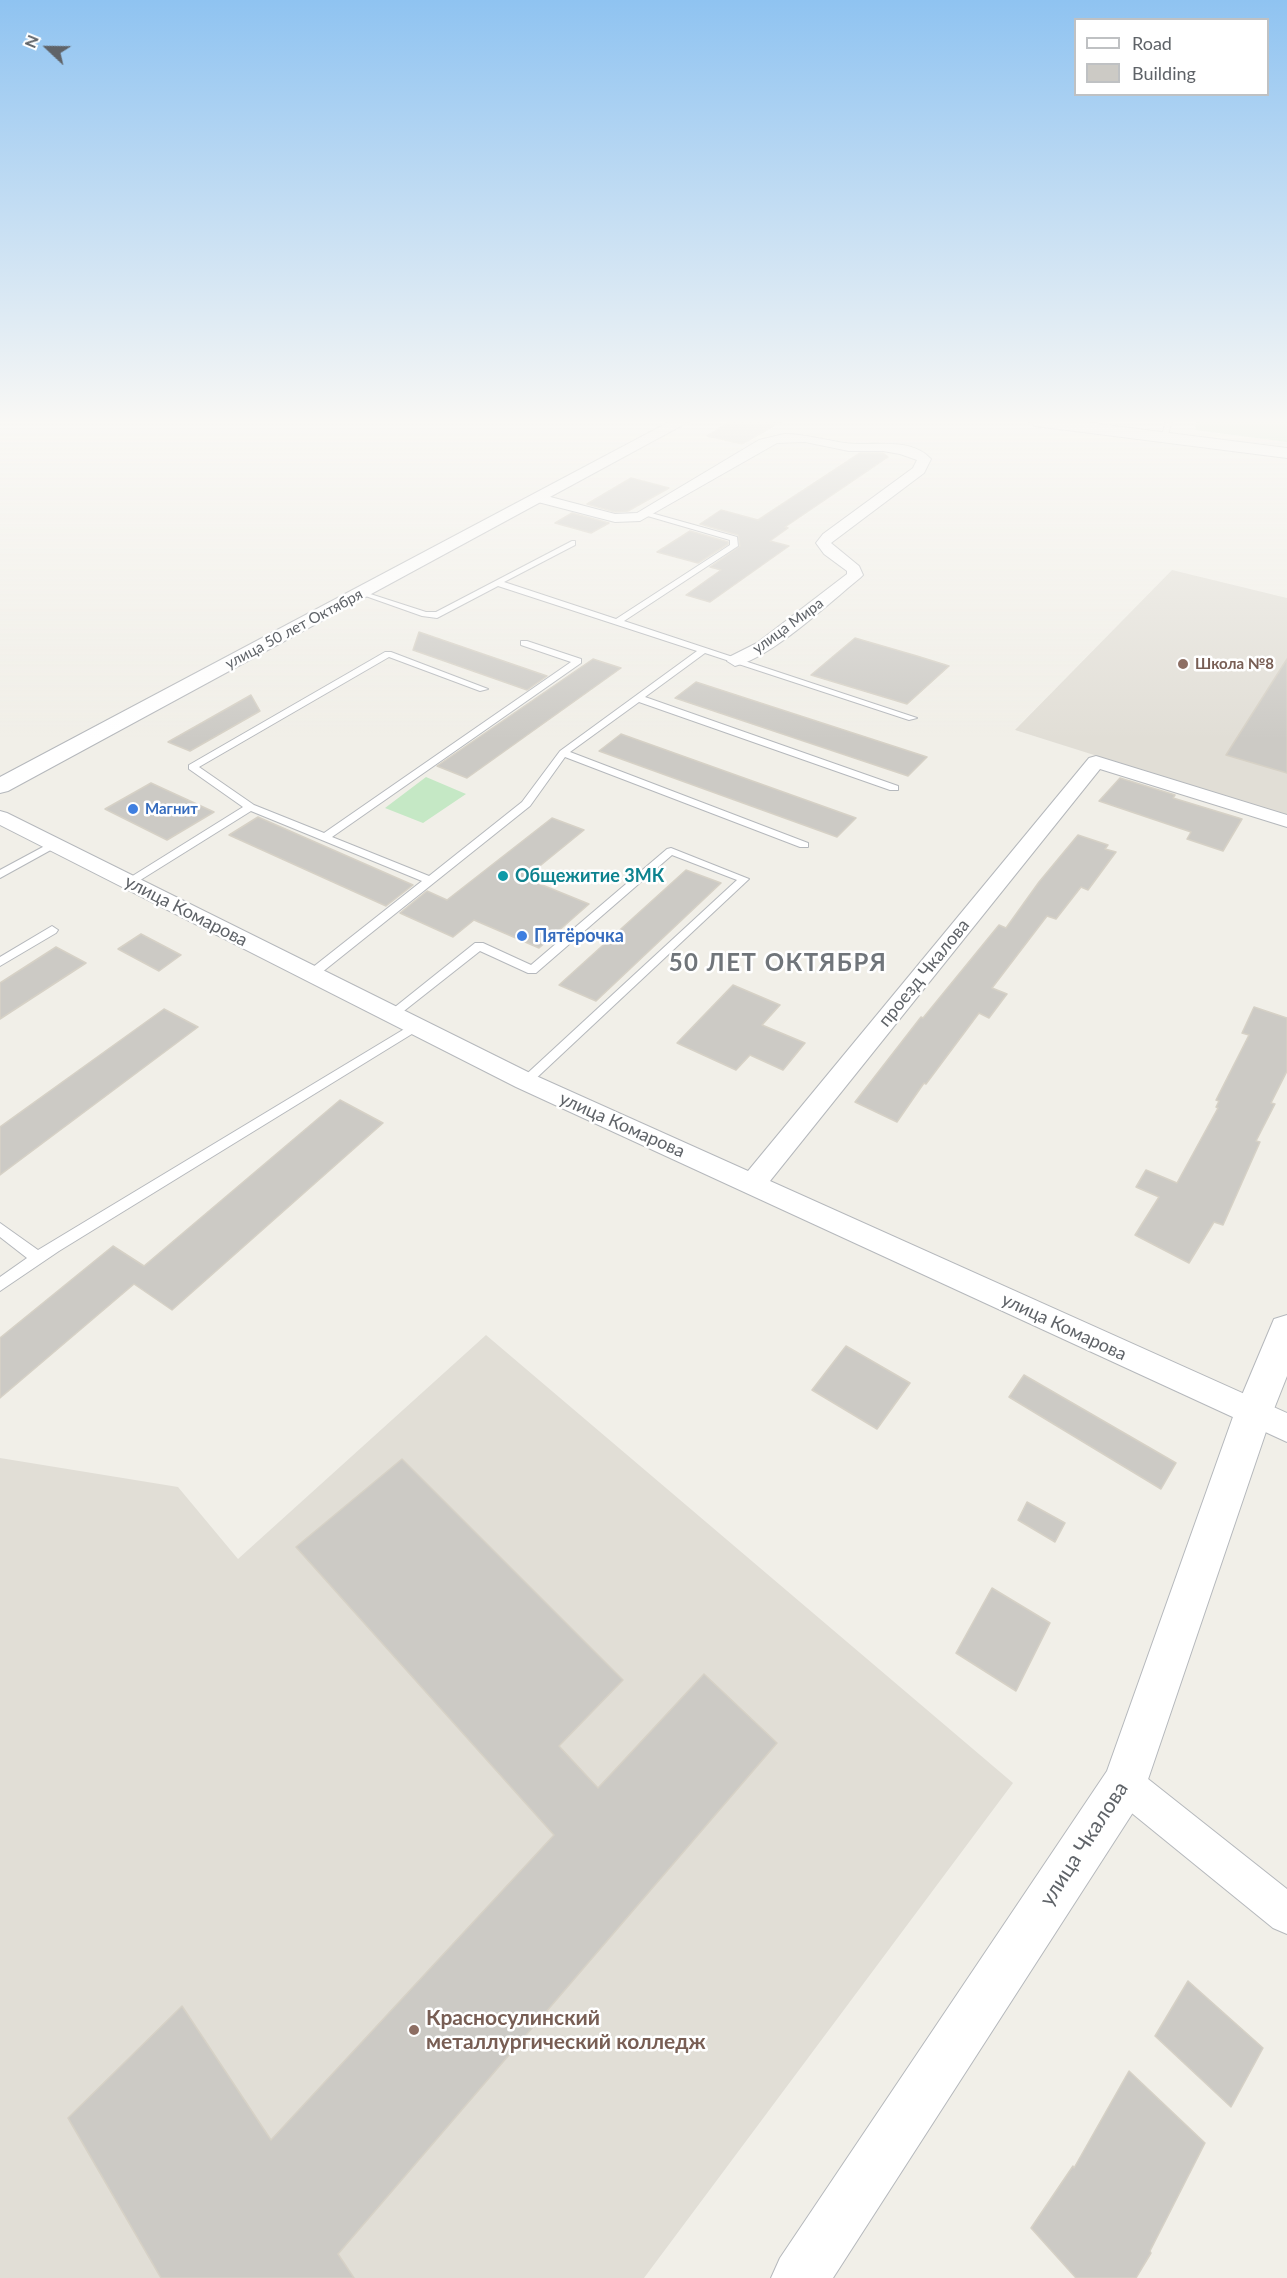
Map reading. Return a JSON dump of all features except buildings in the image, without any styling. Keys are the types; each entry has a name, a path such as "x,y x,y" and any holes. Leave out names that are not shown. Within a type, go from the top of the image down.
{"street":[{"name":"улица 50 лет Октября","path":"0,786 484,527"},
{"name":"улица Мира","path":"735,661 763,647 855,575 854,569 829,551 823,543 844,527"},
{"name":"проезд Чкалова","path":"753,1184 1096,762 1287,821"},
{"name":"улица Комарова","path":"0,817 525,1082 1270,1421"},
{"name":"улица Чкалова","path":"800,2278 1125,1784 1270,1421 1287,1330"},
{"path":"1125,1784 1287,1914"}],"lane":[{"path":"617,622 734,546 734,539 700,527"},
{"path":"361,593 425,614 437,615 572,543"},
{"path":"498,583 912,718"},
{"path":"325,837 578,661 524,643"},
{"path":"312,974 526,804 563,753 702,651"},
{"path":"430,880 250,807 192,767 388,654 483,689"},
{"path":"638,698 894,788"},
{"path":"563,753 804,845"},
{"path":"130,882 250,807"},
{"path":"0,875 54,844"},
{"path":"392,1015 479,946 532,970 671,851 744,879 525,1082"},
{"path":"0,962 52,930"},
{"path":"0,1285 38,1258 416,1026"},
{"path":"0,1229 38,1258"}],"shaded area":[{"name":"Школа №8","path":"1172,570 1287,598 1287,816 1015,730"},
{"name":"Красносулинский металлургический колледж","path":"486,1335 1013,1783 644,2278 0,2278 0,1458 178,1487 238,1559"}],"green space":[{"path":"426,777 466,794 423,823 385,808"}],"place":[{"name":"Школа №8","path":"1183,664"},
{"name":"Магнит","path":"133,809"},
{"name":"Общежитие 3МК","path":"503,876"},
{"name":"Пятёрочка","path":"522,936"},
{"name":"Красносулинский металлургический колледж","path":"414,2030"}],"district":[{"name":"50 ЛЕТ ОКТЯБРЯ","path":"778,963"}]}
